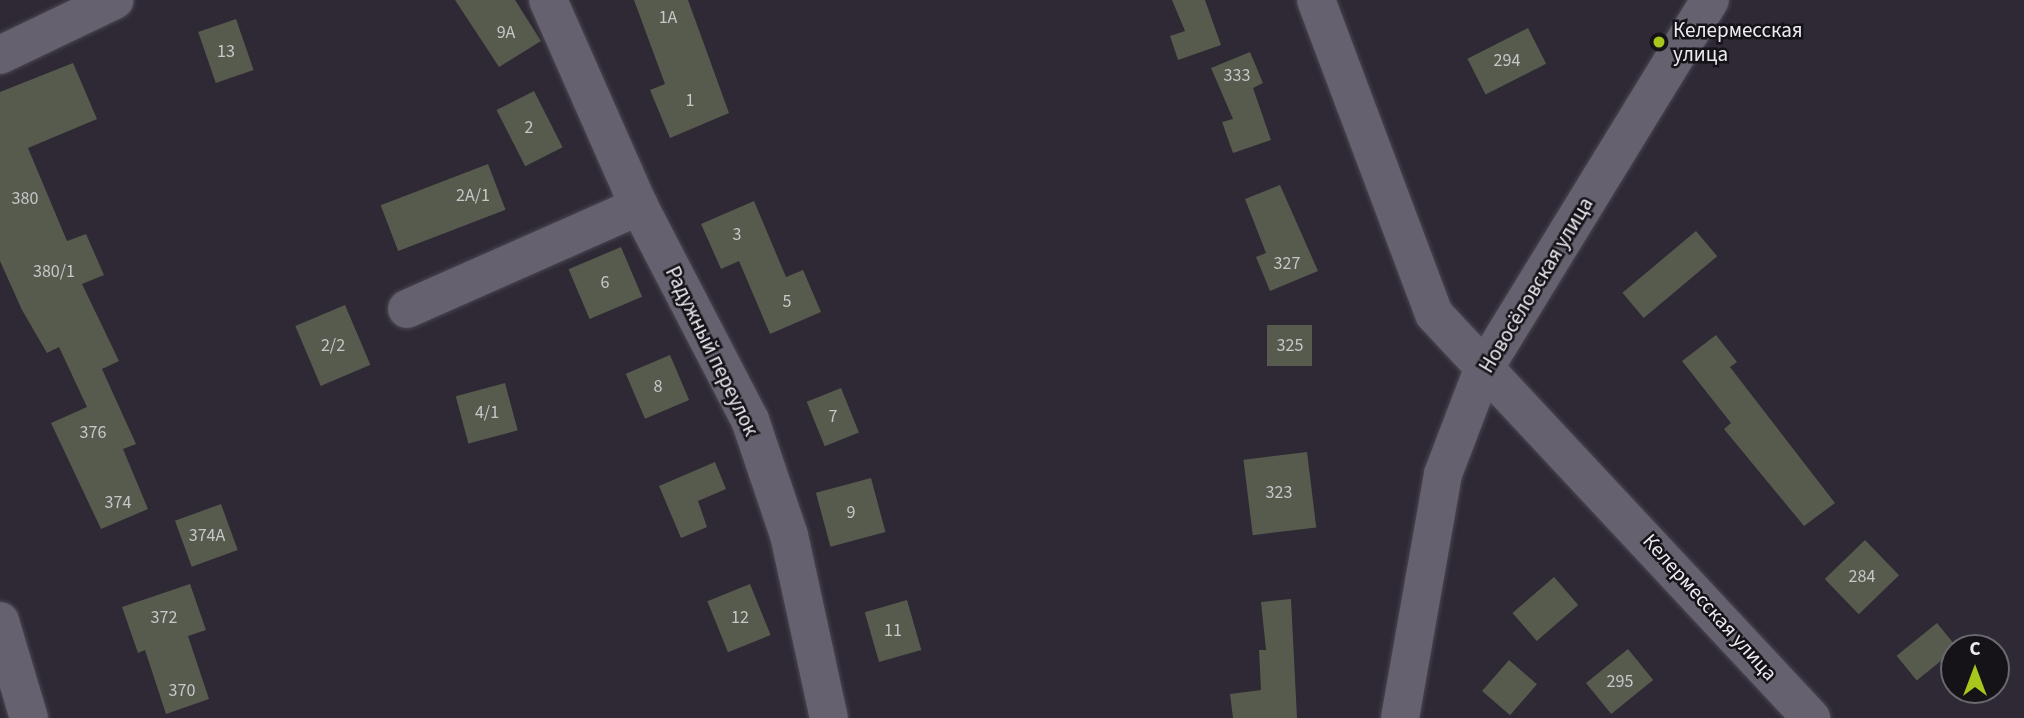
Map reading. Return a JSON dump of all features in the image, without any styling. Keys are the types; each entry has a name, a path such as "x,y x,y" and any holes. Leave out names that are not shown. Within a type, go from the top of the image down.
{"street":[{"path":"0,55 115,0"},
{"name":"Радужный переулок","path":"548,0 639,206 750,420 789,535 829,718"},
{"name":"Келермесская улица","path":"1316,0 1434,314 1482,372 1628,516 1811,718"},
{"name":"Новосёловская улица","path":"1400,718 1443,474 1482,372 1710,0"},
{"path":"407,309 639,206"},
{"path":"0,621 29,718"}],"building":[{"path":"455,0 515,0 541,41 499,67"},
{"path":"634,0 688,0 729,113 670,138 650,90 665,84"},
{"path":"1172,0 1205,0 1221,45 1178,60 1170,36 1185,31"},
{"path":"236,19 254,70 216,83 198,32"},
{"path":"1528,28 1546,64 1486,95 1467,59"},
{"path":"1250,52 1263,83 1253,88 1271,140 1233,153 1222,122 1233,119 1211,68"},
{"path":"73,63 97,119 28,148 67,241 86,234 104,275 82,284 119,361 102,369 136,444 123,449 148,509 101,529 51,423 87,407 59,347 47,353 22,310 0,261 0,92"},
{"path":"534,91 563,147 525,166 497,110"},
{"path":"488,164 506,210 398,251 381,205"},
{"path":"1280,185 1318,271 1270,291 1256,257 1266,253 1245,199"},
{"path":"754,201 786,277 803,270 821,312 770,334 739,261 721,269 701,224"},
{"path":"1696,231 1717,256 1644,318 1622,293"},
{"path":"621,247 642,297 590,319 569,269"},
{"path":"345,305 370,365 321,386 295,326"},
{"path":"1267,325 1312,325 1312,366 1267,366"},
{"path":"1716,335 1737,362 1730,367 1835,503 1804,526 1724,429 1731,423 1682,361"},
{"path":"670,355 689,400 645,419 626,374"},
{"path":"505,383 518,430 468,444 456,396"},
{"path":"841,388 859,433 825,446 807,402"},
{"path":"1307,452 1316,527 1253,535 1243,460"},
{"path":"715,462 726,489 698,501 707,527 681,538 659,486"},
{"path":"871,478 885,532 830,547 816,493"},
{"path":"221,504 238,550 192,567 175,521"},
{"path":"1865,540 1899,575 1859,614 1825,579"},
{"path":"1554,577 1578,605 1537,641 1512,613"},
{"path":"190,584 206,630 188,636 209,699 166,714 145,650 138,653 122,607"},
{"path":"750,584 771,635 728,652 707,601"},
{"path":"1291,599 1297,718 1233,718 1230,694 1261,690 1259,650 1266,650 1261,602"},
{"path":"907,600 921,650 879,662 865,612"},
{"path":"1937,623 1946,634 1940,634 1940,662 1917,681 1897,656"},
{"path":"1628,649 1653,680 1611,714 1586,683"},
{"path":"1509,660 1537,684 1510,715 1482,691"}],"place":[{"name":"Келермесская улица","path":"1659,42"}]}
